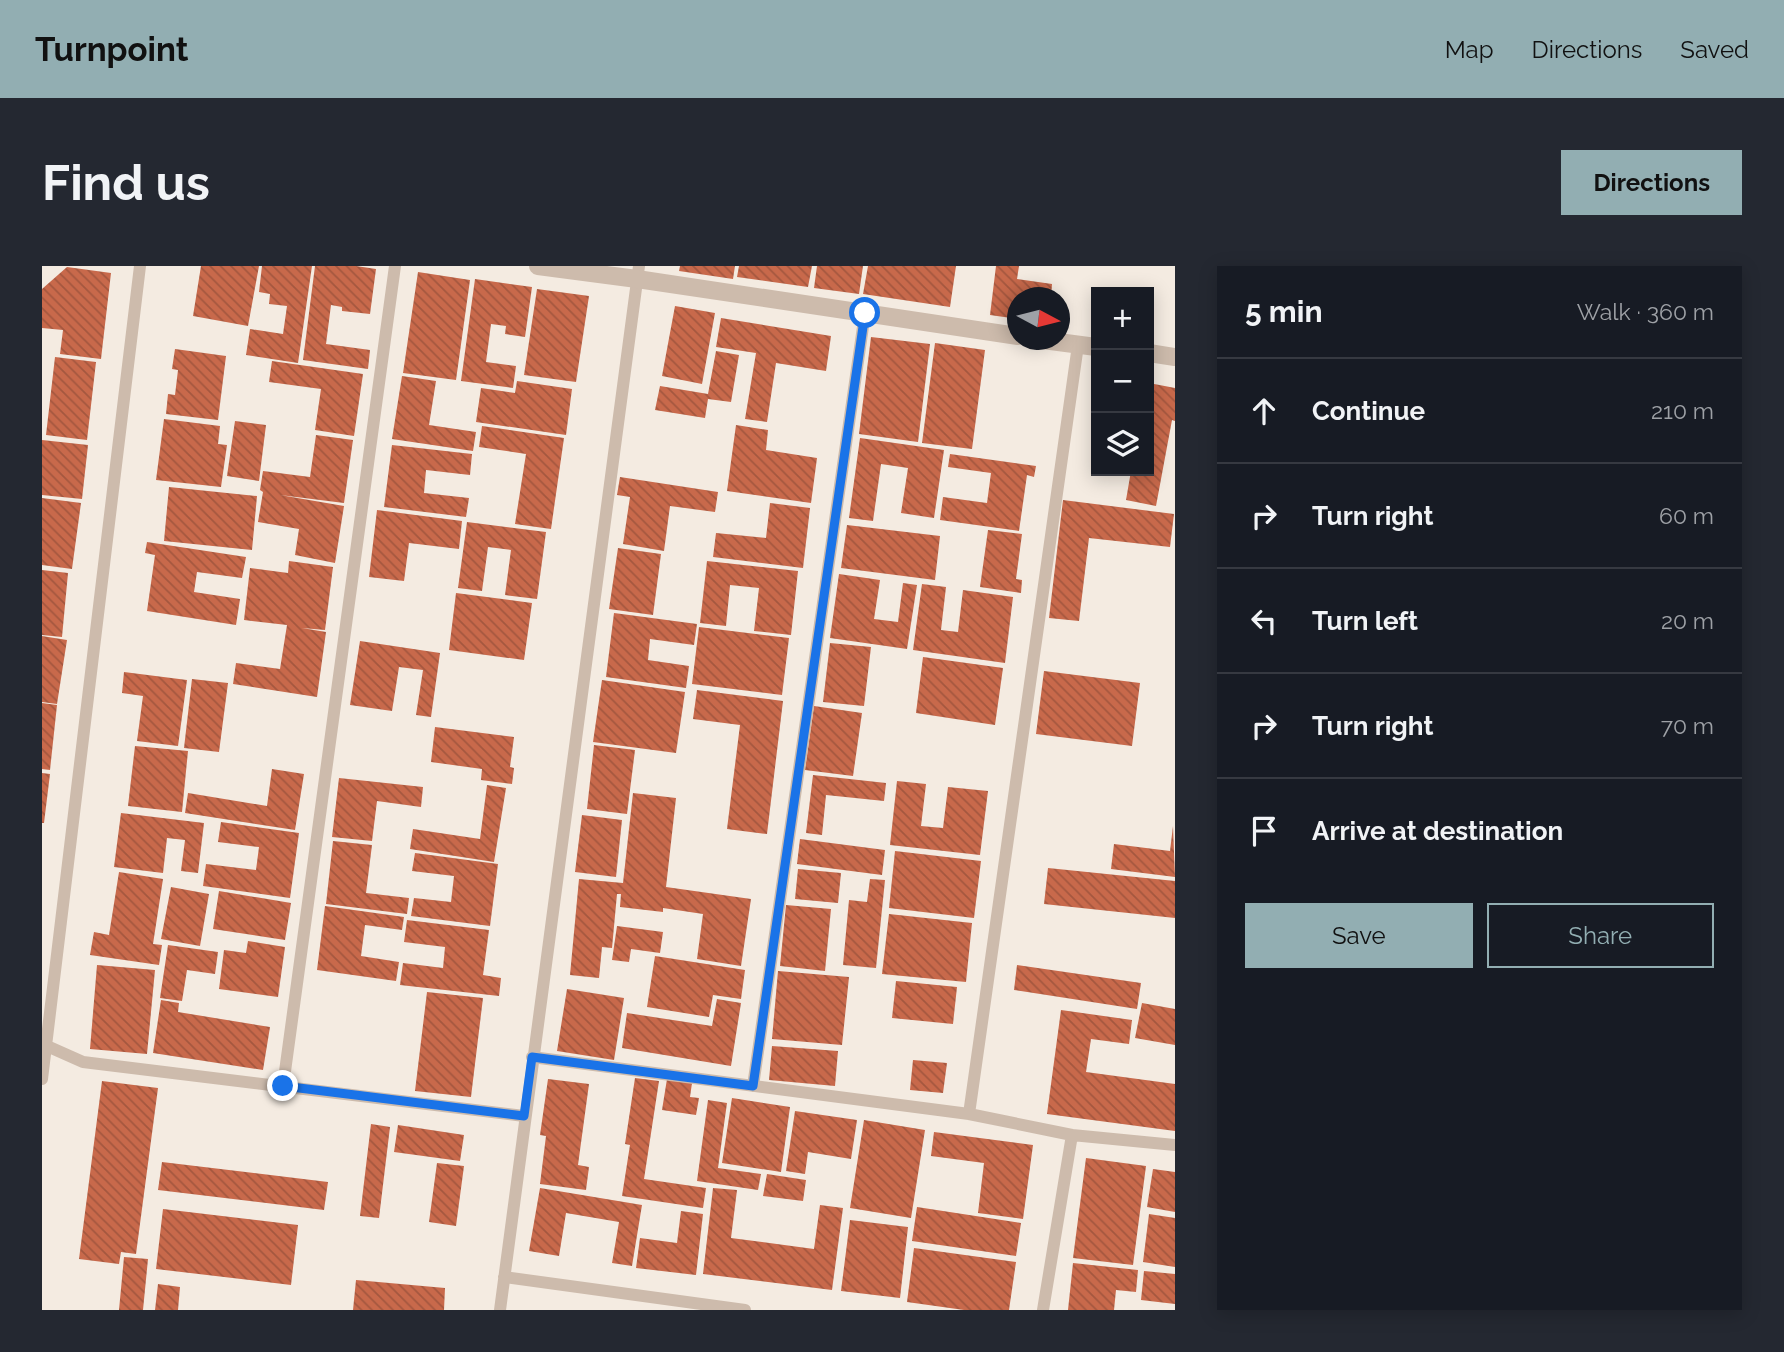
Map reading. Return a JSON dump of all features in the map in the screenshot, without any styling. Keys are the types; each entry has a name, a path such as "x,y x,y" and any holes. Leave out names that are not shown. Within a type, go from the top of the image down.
{"street":[{"path":"538,266 638,272 865,313 1007,334"},
{"path":"1154,354 1175,357"}],"lane":[{"path":"42,1079 140,266"},
{"path":"283,1086 396,266"},
{"path":"500,1310 638,272"},
{"path":"753,1086 865,313"},
{"path":"969,1114 1087,346"},
{"path":"47,1046 83,1062 524,1116"},
{"path":"532,1057 969,1114 1072,1135 1175,1145"},
{"path":"1043,1310 1072,1135"},
{"path":"504,1277 745,1310"}],"building":[{"path":"201,266 259,266 248,326 193,316"},
{"path":"262,266 312,266 298,363 246,355 250,329 283,334 287,306 269,304 270,294 259,292"},
{"path":"315,266 376,269 370,314 342,311 342,307 331,305 326,344 370,350 368,369 303,360"},
{"path":"680,266 735,266 733,279 679,271"},
{"path":"739,266 812,266 808,287 737,277"},
{"path":"817,266 863,266 859,294 814,288"},
{"path":"868,266 956,266 950,307 863,294"},
{"path":"996,266 1019,266 1017,279 1052,284 1052,287 1007,287 1007,317 990,315"},
{"path":"67,267 111,273 101,359 60,354 63,330 42,328 42,289"},
{"path":"418,272 470,280 456,380 403,373"},
{"path":"475,279 532,287 525,337 505,334 506,326 491,324 486,362 516,366 513,388 461,381"},
{"path":"537,289 589,296 576,382 524,375"},
{"path":"675,306 715,313 702,384 662,376"},
{"path":"721,318 831,336 826,371 776,363 767,422 745,419 756,353 716,347"},
{"path":"871,337 930,344 918,442 859,434"},
{"path":"935,343 985,350 972,449 922,443"},
{"path":"175,349 226,356 218,420 166,414 168,394 175,395 178,370 172,369"},
{"path":"716,351 739,355 731,402 708,399 705,418 655,410 660,386 708,394"},
{"path":"55,357 96,362 87,440 46,435"},
{"path":"272,361 363,374 354,436 315,430 321,389 269,382"},
{"path":"402,376 436,381 429,425 476,432 473,451 392,439"},
{"path":"517,381 572,389 566,435 476,422 481,388 515,393"},
{"path":"1154,384 1175,388 1175,421 1172,420 1156,506 1126,500 1130,476 1154,476"},
{"path":"164,419 220,426 218,444 227,445 221,487 156,480"},
{"path":"235,421 266,425 259,481 227,476"},
{"path":"736,425 768,430 766,450 817,458 811,503 727,491"},
{"path":"482,426 564,438 551,529 515,524 526,454 479,447"},
{"path":"316,435 353,440 344,503 280,495 344,506 335,563 295,555 299,529 258,522 263,471 310,477"},
{"path":"860,438 944,450 934,518 901,513 908,468 881,464 873,521 849,518"},
{"path":"42,440 88,445 82,499 42,495"},
{"path":"392,445 472,454 470,475 426,470 424,493 469,498 466,517 384,507"},
{"path":"950,454 1036,466 1034,477 1027,475 1019,531 940,520 943,497 987,503 991,473 948,467"},
{"path":"620,477 718,492 715,512 670,506 664,551 623,544 630,497 617,495"},
{"path":"169,487 257,496 252,550 164,541"},
{"path":"42,498 81,503 72,569 42,565"},
{"path":"1063,500 1174,514 1170,547 1089,538 1079,621 1049,618"},
{"path":"770,503 810,508 803,568 713,557 716,533 766,538"},
{"path":"377,510 462,521 459,549 409,543 404,581 369,577"},
{"path":"467,522 546,532 537,599 505,595 511,550 488,547 482,591 458,588"},
{"path":"847,525 940,536 935,580 841,568"},
{"path":"988,530 1022,534 1016,579 1022,580 1021,593 980,587"},
{"path":"147,542 246,557 242,578 197,572 194,592 240,599 236,625 147,611 155,555 145,553"},
{"path":"618,548 661,554 653,615 609,609"},
{"path":"289,561 333,567 325,630 302,628 326,632 317,697 233,684 236,663 280,669 287,625 244,620 250,568 288,573"},
{"path":"707,561 798,571 791,635 754,631 759,588 730,585 726,626 700,623"},
{"path":"42,570 68,573 62,637 42,635"},
{"path":"839,574 880,580 874,619 898,622 903,583 917,585 907,649 830,638"},
{"path":"922,584 946,587 941,630 958,632 963,590 1013,597 1005,663 913,650"},
{"path":"456,593 532,603 524,660 449,650"},
{"path":"614,613 697,624 694,645 650,639 648,660 689,666 686,688 606,677"},
{"path":"699,627 789,638 782,695 692,684"},
{"path":"42,636 67,640 57,704 42,702"},
{"path":"360,641 440,653 431,717 416,715 423,670 399,667 392,711 350,705"},
{"path":"830,643 871,647 864,706 823,702"},
{"path":"923,657 1003,668 995,725 916,713"},
{"path":"1044,671 1140,683 1132,746 1036,734"},
{"path":"124,672 187,680 178,746 137,741 143,696 122,693"},
{"path":"192,679 228,683 219,752 184,748"},
{"path":"602,680 685,692 676,753 593,742"},
{"path":"697,690 783,701 767,834 727,829 740,725 693,719"},
{"path":"42,703 57,705 50,770 42,769"},
{"path":"814,706 862,713 853,776 805,770"},
{"path":"435,727 514,737 510,767 514,768 512,784 481,780 482,769 431,762"},
{"path":"594,745 635,750 627,814 587,809"},
{"path":"135,746 188,751 182,812 128,806"},
{"path":"272,769 304,774 295,830 185,813 188,793 267,806"},
{"path":"42,773 50,774 44,823 42,823"},
{"path":"813,775 886,783 884,801 826,795 822,835 806,833"},
{"path":"339,778 423,787 421,807 377,801 372,841 332,837"},
{"path":"897,781 926,784 921,826 943,828 948,787 988,791 980,855 890,845"},
{"path":"487,785 506,788 494,862 410,849 413,829 480,839"},
{"path":"633,793 676,798 666,887 751,899 741,966 697,959 703,914 663,908 663,912 620,907 621,894 617,894 612,948 602,947 599,978 570,975 579,879 623,883"},
{"path":"121,813 204,823 198,873 181,871 185,840 167,838 163,873 114,867"},
{"path":"582,815 622,820 616,877 575,872"},
{"path":"221,822 299,833 290,898 203,886 206,864 256,870 259,847 218,842"},
{"path":"1173,826 1175,877 1111,869 1114,844 1170,851"},
{"path":"800,839 885,850 882,875 797,864"},
{"path":"333,841 372,845 366,893 409,898 407,914 326,904"},
{"path":"895,851 981,861 974,918 889,908"},
{"path":"415,853 498,864 490,926 411,916 414,898 451,902 454,876 412,871"},
{"path":"1048,868 1175,881 1175,918 1044,904"},
{"path":"798,869 841,873 838,903 795,899"},
{"path":"119,872 163,879 153,944 162,945 159,965 90,955 94,932 109,935"},
{"path":"870,879 885,880 876,968 843,965 849,900 867,902"},
{"path":"171,887 209,894 200,946 161,939"},
{"path":"219,891 291,903 285,940 213,929"},
{"path":"786,905 831,909 825,971 780,966"},
{"path":"325,906 404,917 402,930 365,925 361,956 399,962 396,981 317,970"},
{"path":"889,914 972,923 966,982 882,974"},
{"path":"407,920 489,930 483,975 501,978 499,996 400,985 403,963 443,968 445,947 404,942"},
{"path":"617,926 663,932 660,953 631,949 629,962 612,960"},
{"path":"248,941 285,947 278,997 219,989 224,950 246,953"},
{"path":"168,945 218,952 215,974 187,970 182,1001 160,998"},
{"path":"655,956 745,970 741,999 713,995 709,1017 647,1007"},
{"path":"97,965 155,970 147,1054 90,1049"},
{"path":"1017,965 1141,983 1137,1009 1014,990"},
{"path":"778,971 849,977 842,1045 772,1039"},
{"path":"896,981 957,987 953,1024 892,1018"},
{"path":"567,989 624,998 614,1060 557,1051"},
{"path":"427,992 483,998 471,1097 415,1091"},
{"path":"717,999 741,1003 731,1066 622,1048 627,1013 712,1026"},
{"path":"161,1000 179,1003 178,1012 270,1027 263,1070 153,1053"},
{"path":"1142,1003 1175,1009 1175,1045 1135,1038"},
{"path":"1061,1010 1132,1020 1129,1044 1091,1039 1086,1072 1175,1084 1175,1131 1047,1114"},
{"path":"772,1046 838,1051 835,1086 769,1080"},
{"path":"913,1060 947,1063 943,1093 910,1090"},
{"path":"635,1078 659,1081 644,1179 706,1188 703,1208 622,1196 630,1145 625,1144"},
{"path":"548,1079 589,1084 578,1165 589,1167 586,1190 540,1184 546,1136 540,1135"},
{"path":"667,1079 692,1083 690,1097 699,1098 696,1115 662,1110"},
{"path":"102,1081 158,1088 136,1254 121,1252 119,1264 79,1259"},
{"path":"732,1098 790,1107 781,1172 722,1163"},
{"path":"708,1100 727,1103 718,1168 761,1174 758,1190 697,1181"},
{"path":"795,1111 857,1120 851,1159 808,1152 805,1174 786,1171"},
{"path":"864,1120 925,1130 911,1218 850,1208"},
{"path":"371,1124 390,1127 379,1218 360,1216"},
{"path":"398,1125 464,1135 460,1161 394,1152"},
{"path":"934,1132 1033,1145 1023,1219 978,1213 984,1163 931,1156"},
{"path":"1086,1158 1146,1166 1133,1265 1073,1258"},
{"path":"162,1162 328,1182 324,1210 158,1190"},
{"path":"437,1163 464,1166 456,1226 429,1222"},
{"path":"1153,1169 1175,1172 1175,1212 1147,1207"},
{"path":"767,1174 806,1180 803,1201 763,1196"},
{"path":"540,1188 642,1205 632,1266 612,1263 619,1222 566,1213 559,1256 529,1251"},
{"path":"713,1188 737,1190 731,1238 814,1249 820,1205 843,1208 832,1290 703,1274"},
{"path":"917,1207 1021,1223 1016,1256 912,1241"},
{"path":"163,1209 298,1225 291,1285 156,1269"},
{"path":"681,1211 703,1214 696,1275 636,1268 640,1238 677,1243"},
{"path":"1149,1214 1175,1218 1175,1267 1143,1262"},
{"path":"850,1220 908,1227 900,1298 841,1291"},
{"path":"914,1248 1016,1262 1009,1310 964,1310 907,1302"},
{"path":"124,1257 148,1259 143,1310 119,1310"},
{"path":"1073,1263 1138,1270 1136,1292 1116,1290 1114,1310 1068,1310"},
{"path":"1144,1271 1175,1274 1175,1304 1141,1300"},
{"path":"356,1280 445,1288 444,1310 353,1310"},
{"path":"158,1284 180,1287 178,1310 155,1310"}],"route":[{"path":"283,1086 524,1116 532,1057 753,1086 865,313"}]}
